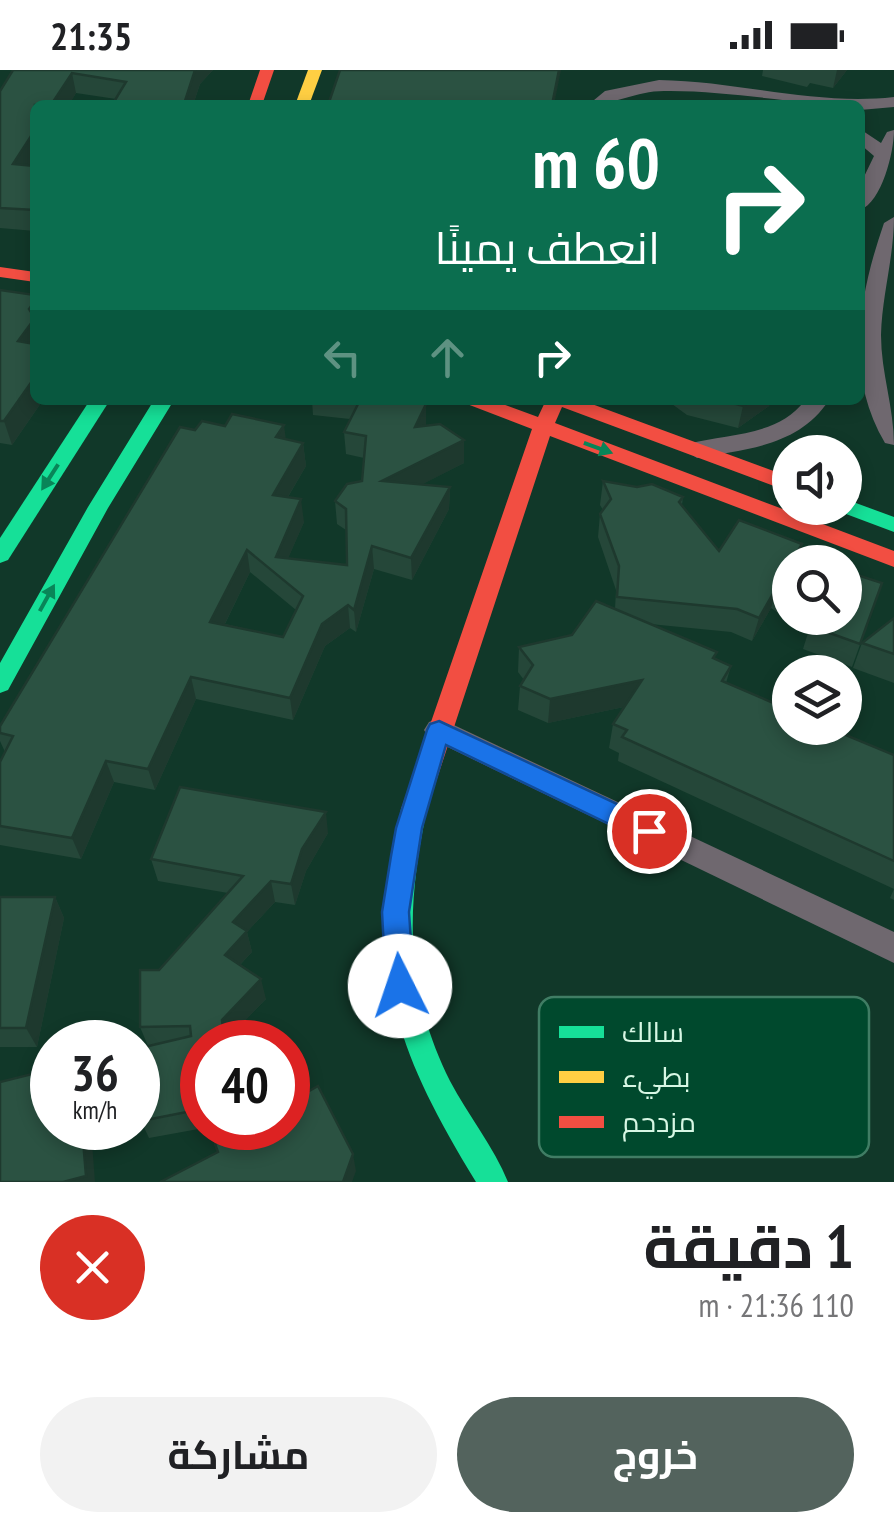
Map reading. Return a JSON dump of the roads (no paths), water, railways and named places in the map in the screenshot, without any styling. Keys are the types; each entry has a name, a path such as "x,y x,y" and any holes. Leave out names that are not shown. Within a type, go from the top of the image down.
{"street":[{"path":"256,100 267,70"},
{"path":"304,100 315,70"},
{"path":"600,100 619,84 665,76 793,100"},
{"path":"865,103 894,102"},
{"path":"867,201 883,154 894,136"},
{"path":"865,139 883,154"},
{"path":"894,223 876,276 869,323 876,396 894,437"},
{"path":"0,272 30,275"},
{"path":"0,554 97,405"},
{"path":"0,684 98,507 161,405"},
{"path":"486,405 894,558"},
{"path":"494,1182 461,1132 424,1060 400,986 396,912 409,828 439,730 543,428 557,405"},
{"path":"574,405 772,478"},
{"path":"697,450 779,432 806,417 814,405"},
{"path":"862,513 894,525"},
{"path":"439,730 894,948"}]}
